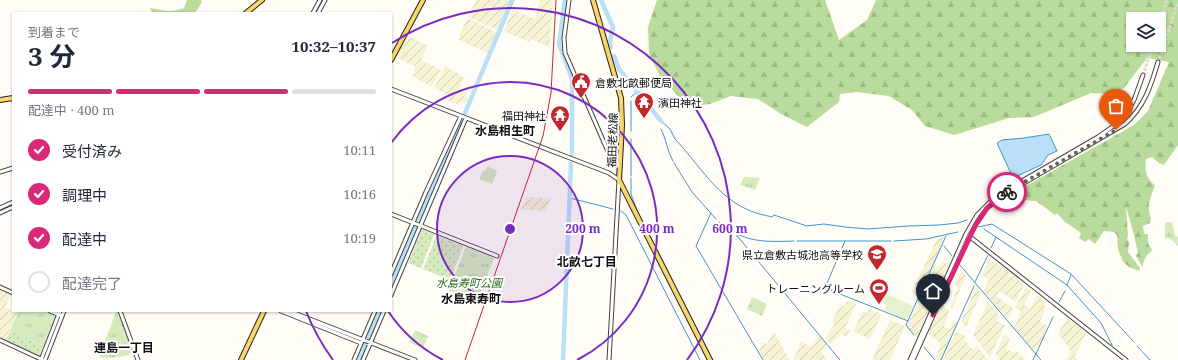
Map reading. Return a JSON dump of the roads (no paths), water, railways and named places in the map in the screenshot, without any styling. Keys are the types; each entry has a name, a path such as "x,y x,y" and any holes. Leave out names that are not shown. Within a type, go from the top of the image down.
{"main road":[{"path":"247,12 262,0"},
{"path":"392,58 423,0"},
{"name":"福田老松線","path":"593,0 621,98 622,125 619,180 710,360"},
{"path":"0,100 12,98"},
{"path":"241,360 264,312"}],"street":[{"path":"314,12 320,0"},
{"path":"319,12 325,0"},
{"path":"569,0 564,38 565,53 613,163 620,166"},
{"path":"968,235 987,208 1000,197 1121,127 1130,120 1147,96 1158,62"},
{"path":"911,360 977,215 996,196 1098,137 1115,125 1124,116 1134,100 1143,75"},
{"path":"392,89 609,173 619,180 609,360"},
{"path":"392,292 417,224 461,116"},
{"path":"392,272 417,224 466,118"},
{"path":"0,172 12,168"},
{"path":"618,200 621,196 627,195"},
{"path":"0,208 12,202"},
{"path":"0,213 12,207"},
{"path":"392,214 497,256"},
{"path":"968,235 1126,360"},
{"path":"1,288 12,293"},
{"path":"120,312 138,360"},
{"path":"283,312 361,343 367,341 383,312"},
{"path":"292,312 415,360"},
{"path":"363,360 375,312"},
{"path":"0,340 43,360 60,314"},
{"path":"348,338 367,341"},
{"path":"354,360 361,343"}],"water":[{"path":"1049,134 1057,151 1048,155 1041,165 1013,178 997,143 1002,140"}],"waterway":[{"path":"465,113 512,0"},
{"path":"466,113 514,0"},
{"path":"565,0 559,44 572,79 572,154"},
{"path":"601,0 613,27 610,41 611,47"},
{"path":"614,56 619,69 661,121"},
{"path":"631,97 637,92"},
{"path":"631,101 631,131"},
{"path":"661,121 670,129 675,139 718,189 739,205 756,213 772,217 774,215 807,226 824,224 868,229 939,225 958,223 967,220"},
{"path":"392,280 460,123"},
{"path":"392,284 462,123"},
{"path":"661,129 673,161"},
{"path":"631,139 631,176"},
{"path":"674,163 692,192 716,219"},
{"path":"563,360 571,164"},
{"path":"631,178 631,194 638,213 713,360"},
{"path":"570,198 613,209"},
{"path":"621,211 626,215 700,360"},
{"path":"711,213 696,246 763,360"},
{"path":"719,222 728,229 746,238 764,241 794,241"},
{"path":"978,227 992,224 1071,274 1134,342"},
{"path":"984,229 1067,285 1101,323 1112,345"},
{"path":"734,232 840,360"},
{"path":"894,241 926,239 958,232"},
{"path":"914,335 906,325 946,236"},
{"path":"991,248 996,237"},
{"path":"797,241 891,241"},
{"path":"845,241 825,288 908,321"},
{"path":"944,246 952,256"},
{"path":"975,282 988,255"},
{"path":"959,264 1041,360"},
{"path":"1067,285 1071,275"},
{"path":"941,360 974,286"},
{"path":"1059,302 1065,291"},
{"path":"358,360 379,312"},
{"path":"368,340 380,312"},
{"path":"1033,360 1053,317"},
{"path":"360,360 367,343"},
{"path":"1137,346 1150,360"},
{"path":"924,347 935,360"}],"tunnel":[{"path":"1163,12 1167,0"},
{"path":"1158,62 1178,2"},
{"path":"1143,75 1151,52"}],"railway":[{"path":"465,360 543,136 551,93 556,0"}],"place":[{"name":"倉敷北畝郵便局","path":"581,99"},
{"name":"濱田神社","path":"644,119"},
{"name":"福田神社","path":"560,132"},
{"name":"県立倉敷古城池高等学校","path":"877,271"},
{"name":"トレーニングルーム","path":"879,305"}],"district":[{"name":"水島相生町","path":"505,130"},
{"name":"北畝七丁目","path":"587,261"},
{"name":"水島東寿町","path":"471,298"},
{"name":"連島一丁目","path":"124,347"}],"park label":[{"name":"水島寿町公園","path":"469,282"}]}
